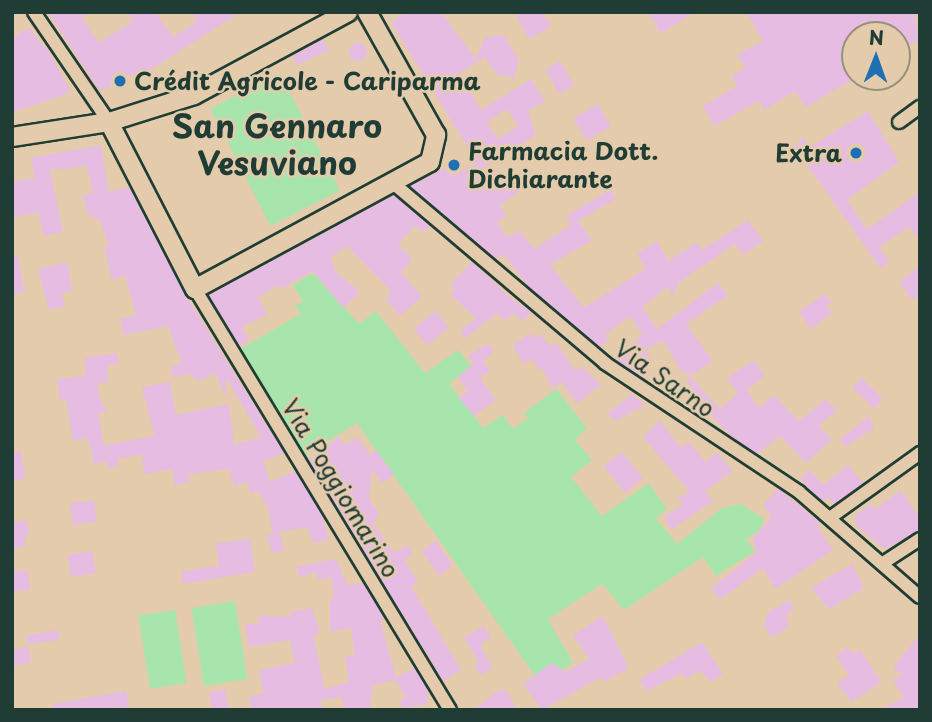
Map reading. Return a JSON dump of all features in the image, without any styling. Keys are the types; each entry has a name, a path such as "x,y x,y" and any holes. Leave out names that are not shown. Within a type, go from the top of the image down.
{"main road":[{"path":"12,137 109,122 194,94 348,12"},
{"path":"109,122 195,289 429,162 436,135 367,12"}],"street":[{"path":"34,12 109,122"},
{"path":"899,122 920,107"},
{"name":"Via Sarno","path":"393,183 605,363 831,517 920,597"},
{"name":"Via Poggiomarino","path":"195,289 445,709"},
{"path":"831,517 920,453"},
{"path":"883,563 920,539"}],"green space":[{"path":"280,73 340,191 270,226 211,108"},
{"path":"313,273 359,324 376,311 425,373 458,350 471,366 449,384 483,428 503,415 513,429 528,418 524,413 556,389 587,428 575,440 592,460 571,477 602,516 649,483 667,509 656,518 677,544 722,508 741,504 764,519 760,530 746,539 755,551 716,576 703,557 624,610 602,584 548,619 573,663 540,683 357,423 302,457 240,349 301,314 295,305 303,302 293,285"},
{"path":"235,601 247,679 204,686 192,608"},
{"path":"175,610 187,683 150,689 138,616"}],"building":[{"path":"48,12 91,12 82,18 99,43 133,21 127,12 155,12 173,37 197,21 192,12 241,12 142,75 131,75 100,91"},
{"path":"407,12 441,12 476,59 485,37 504,35 519,60 514,78 496,74 485,57 458,74 481,110 531,79 545,101 528,111 536,135 474,173 508,173 507,178 521,190 499,206 507,215 497,222 507,237 520,231 534,249 571,225 566,217 571,213 610,190 616,199 578,221 592,240 550,265 584,308 646,268 637,254 657,241 668,261 697,242 702,250 748,220 763,241 743,255 735,244 679,282 672,297 669,286 642,307 657,329 718,283 728,295 686,324 713,361 693,374 682,372 663,340 644,351 652,359 644,364 650,372 643,378 616,360 616,354 627,345 630,348 642,334 630,316 605,335 609,339 600,347 528,286 503,254 496,259 410,186 449,166 463,171 477,162 391,22","holes":["507,109 518,126 498,139 487,122"]},
{"path":"514,12 543,12 551,27 529,39"},
{"path":"648,12 695,12 661,33"},
{"path":"746,12 920,12 915,19 920,39 911,44 911,21 841,21 841,86 806,107 795,91 765,110 759,101 714,126 703,106 737,86 732,76 745,68 737,55 763,41"},
{"path":"29,28 49,52 71,92 14,112 12,38"},
{"path":"322,39 329,50 297,65 293,56"},
{"path":"358,43 364,46 367,52 364,58 358,61 352,58 349,52 352,46"},
{"path":"560,61 574,85 559,94 545,70"},
{"path":"598,104 611,127 586,140 574,118"},
{"path":"868,111 899,162 847,200 867,229 920,192 920,240 909,227 879,247 889,261 881,269 794,146 804,138 810,147"},
{"path":"101,145 109,192 130,187 185,294 284,453 263,461 270,482 295,471 322,515 329,540 313,543 307,527 279,532 285,550 273,553 266,535 273,533 267,506 258,491 251,493 247,482 234,486 229,469 188,474 190,482 175,485 172,469 144,474 142,454 117,459 118,466 108,468 107,461 94,464 88,438 73,441 66,399 60,400 57,379 86,376 84,358 116,353 119,363 107,366 108,382 98,383 99,397 107,412 98,413 104,445 155,436 142,387 170,382 176,415 229,404 234,445 261,437 226,377 226,398 215,373 199,381 189,374 172,377 171,367 182,363 168,326 124,335 120,319 136,315 125,276 112,280 104,246 109,246 100,220 88,215 83,195 93,193 87,166 50,170 63,232 43,236 39,213 12,217 12,182 35,178 31,158"},
{"path":"394,195 430,226 424,232 415,226 398,244 412,259 401,273 422,296 400,316 386,299 391,291 347,246 331,257 335,271 360,292 343,308 313,271 281,289 278,285 258,297 267,315 242,327 249,340 240,346 209,295"},
{"path":"18,255 24,292 12,294 12,256"},
{"path":"67,262 72,291 62,293 65,306 49,310 38,269"},
{"path":"472,262 513,300 532,312 522,321 515,313 504,320 497,313 465,338 460,332 476,318 450,294 455,289 450,284"},
{"path":"920,266 920,294 912,300 899,282"},
{"path":"824,294 832,302 826,306 832,313 811,329 799,312"},
{"path":"435,311 449,327 428,345 414,329"},
{"path":"531,333 534,338 540,334 550,346 556,343 576,371 582,367 601,385 577,403 561,381 552,389 543,368 540,371 532,359 523,363 513,345"},
{"path":"488,344 494,351 483,361 490,371 480,378 496,400 474,416 459,398 468,391 458,377 474,363 467,356"},
{"path":"754,360 765,376 747,389 758,408 774,395 799,421 826,399 837,411 818,426 832,439 806,463 780,436 757,454 730,435 704,408 686,379 690,376 720,409 738,394 727,378"},
{"path":"862,378 883,400 873,409 853,387"},
{"path":"632,394 645,405 615,421 608,413"},
{"path":"868,417 875,427 846,447 839,440"},
{"path":"660,421 681,448 689,442 705,462 717,452 733,471 705,491 713,501 671,530 664,517 683,505 678,498 690,492 643,437"},
{"path":"338,437 345,445 358,437 370,455 376,450 394,475 382,483 372,469 369,499 380,516 372,521 394,553 407,545 413,555 404,559 418,582 411,586 461,670 443,681 309,460"},
{"path":"21,451 25,478 14,481 12,453"},
{"path":"622,452 643,479 625,493 604,466"},
{"path":"848,465 863,483 834,504 828,497 822,501 800,479 810,470 823,485"},
{"path":"778,489 821,523 817,527 833,550 775,589 763,568 720,600 711,588 756,553 753,538 772,517 763,505"},
{"path":"901,490 920,519 920,530 885,549 857,527 855,515 870,504 876,509"},
{"path":"94,500 97,522 73,525 70,503"},
{"path":"26,520 30,534 24,536 26,546 12,549 12,523"},
{"path":"250,539 255,572 183,584 182,571 219,566 216,543"},
{"path":"436,541 453,566 439,575 422,551"},
{"path":"92,551 96,573 71,577 67,555"},
{"path":"336,559 348,586 363,583 385,619 380,620 396,678 414,668 428,690 427,704 402,708 400,700 406,697 395,680 372,686 370,710 344,710 342,697 321,700 322,710 251,710 249,696 263,694 259,670 295,663 290,640 249,647 245,625 260,622 259,615 291,617 290,612 312,608 320,634 313,635 325,689 349,682 345,656 355,655 351,628 330,632 330,599 334,597 331,577 319,581 316,572 300,577 296,567"},
{"path":"852,564 864,588 829,609 811,588"},
{"path":"28,570 30,590 14,592 12,572"},
{"path":"790,600 794,609 787,614 788,628 771,637 764,626 768,612"},
{"path":"603,616 629,668 604,682 601,677 542,710 523,684 552,663 566,672 589,659 573,635"},
{"path":"483,626 491,638 480,645 493,668 480,675 474,665 479,662 464,638"},
{"path":"58,630 59,640 28,644 26,636"},
{"path":"920,634 920,710 880,710 904,697 893,681 902,675 893,667"},
{"path":"702,642 723,674 710,682 701,670 685,679 682,673 647,691 639,680"},
{"path":"28,646 31,662 12,666 12,650"},
{"path":"848,647 853,654 860,650 881,682 852,702 837,684 849,675 836,656"},
{"path":"225,689 229,710 212,710 209,693"},
{"path":"505,689 517,710 473,710 498,691"},
{"path":"126,691 129,707 53,710 53,704"}],"place":[{"name":"Crédit Agricole - Cariparma","path":"120,81"},
{"name":"Extra","path":"856,153"},
{"name":"Farmacia Dott. Dichiarante","path":"454,165"}],"district":[{"name":"San Gennaro Vesuviano","path":"277,144"}]}
